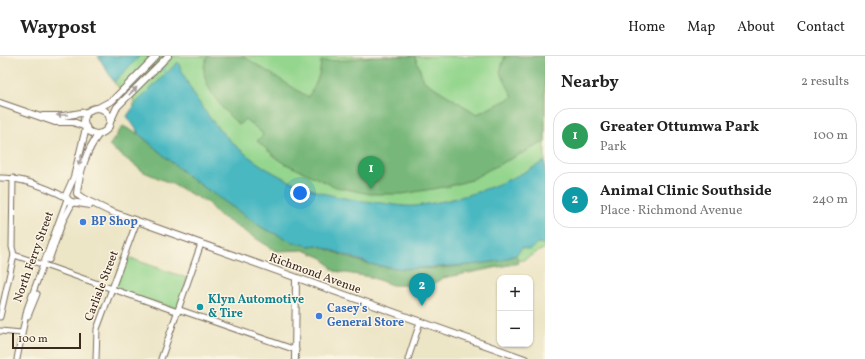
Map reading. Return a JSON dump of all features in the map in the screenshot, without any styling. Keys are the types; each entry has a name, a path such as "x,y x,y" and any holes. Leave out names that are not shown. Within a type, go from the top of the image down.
{"main road":[{"path":"37,116 63,116 87,112 98,108 113,100 156,56"},
{"path":"70,198 78,194 79,181 90,147 99,134 106,130 117,107 168,56"},
{"path":"0,103 55,122 73,122 93,133 99,134"},
{"path":"98,108 107,112 110,122"},
{"path":"86,128 84,121 87,112"},
{"name":"North Ferry Street","path":"70,198 82,152 86,128"},
{"name":"Richmond Avenue","path":"99,206 75,191 70,198 99,206 137,221 524,359"},
{"path":"296,278 296,359"}],"street":[{"name":"Richmond Avenue","path":"0,178 13,178 70,198"},
{"path":"0,317 14,255 12,247 13,178"},
{"name":"North Ferry Street","path":"17,359 27,309 70,198"},
{"name":"Carlisle Street","path":"96,359 97,329 137,221"},
{"path":"161,359 179,311 201,244"},
{"path":"14,255 296,350"},
{"path":"408,359 420,322"},
{"path":"0,331 22,333"}],"green space":[{"path":"99,56 545,56 545,248 523,260 422,274 138,147 133,98 115,84"},
{"path":"207,56 243,56 308,97 317,80 321,61 349,60 373,56 415,56 424,81 477,114 513,97 500,72 505,56 545,56 545,142 471,180 450,186 403,194 370,194 336,187 279,160 257,141 263,135 261,132 245,119 239,125 234,120 216,100 207,84 204,69"},
{"path":"123,126 140,135 189,177 263,228 293,241 309,246 317,245 359,261 390,267 426,269 445,268 483,263 516,255 519,263 443,278 430,286 392,285 370,277 334,271 323,258 304,250 276,251 217,214 208,203 170,183 144,172 109,146"},
{"path":"124,256 187,278 180,310 112,289"}],"water":[{"path":"98,56 140,56 114,82"},
{"path":"178,62 193,92 211,119 231,142 255,161 281,177 309,189 340,197 415,206 450,200 482,190 513,178 545,161 545,244 537,243 530,250 522,248 516,255 499,261 471,265 404,269 373,265 317,245 309,246 293,242 263,228 189,177 140,135 127,116 137,102"}],"waterway":[{"path":"163,64 166,76"}],"place":[{"name":"Greater Ottumwa Park","path":"371,189"},
{"name":"BP Shop","path":"83,222"},
{"name":"Animal Clinic Southside","path":"422,306"},
{"name":"Klyn Automotive & Tire","path":"200,307"},
{"name":"Casey's General Store","path":"319,316"}]}
